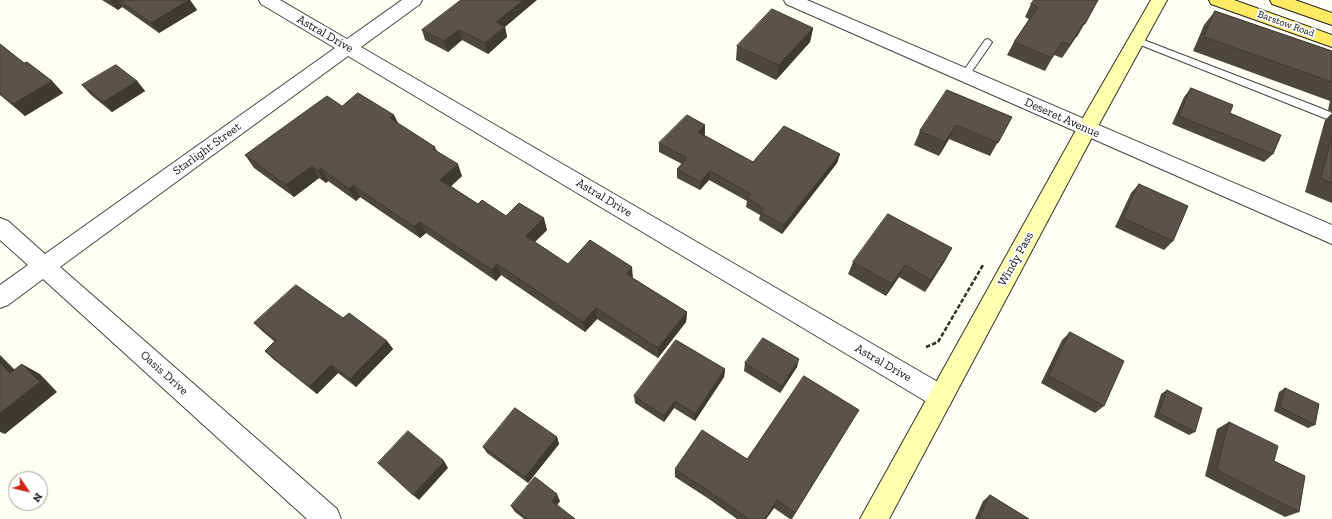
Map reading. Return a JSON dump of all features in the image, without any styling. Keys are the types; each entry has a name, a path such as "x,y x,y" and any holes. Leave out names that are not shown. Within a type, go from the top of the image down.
{"main road":[{"name":"Barstow Road","path":"1217,0 1332,41"},
{"name":"Barstow Road","path":"1278,0 1332,19"}],"street":[{"name":"Astral Drive","path":"267,0 941,397"},
{"name":"Starlight Street","path":"0,298 414,0"},
{"name":"Deseret Avenue","path":"792,0 1332,235"},
{"name":"Windy Pass","path":"874,519 1087,128 1159,0"},
{"name":"Oasis Drive","path":"0,227 327,519"}],"lane":[{"path":"1136,40 1332,117"},
{"path":"965,75 988,42"}],"path":[{"path":"926,347 938,342 985,262"}],"building":[{"path":"119,0 189,0 151,23"},
{"path":"461,0 523,0 496,22 505,27 485,43 459,30 444,41 422,30"},
{"path":"1034,0 1098,0 1085,24 1083,24 1070,45 1062,42 1052,58 1014,42 1038,7 1031,4"},
{"path":"772,9 813,28 779,65 737,46"},
{"path":"1215,11 1332,51 1332,82 1204,37"},
{"path":"0,44 24,63 27,62 52,81 13,104 0,94"},
{"path":"116,65 137,81 103,102 82,85"},
{"path":"1191,88 1233,105 1230,113 1281,135 1273,154 1179,116"},
{"path":"947,90 1012,117 998,143 956,125 945,142 920,131"},
{"path":"358,93 394,115 390,118 435,147 433,149 458,164 440,180 478,204 482,200 506,216 519,203 544,218 526,236 568,264 590,240 632,267 626,274 687,312 658,348 596,308 583,322 497,264 492,270 420,222 414,227 353,185 349,189 321,168 318,171 312,166 286,185 245,155 327,96 342,106"},
{"path":"687,115 705,125 698,132 753,162 784,126 840,154 784,225 760,212 764,208 747,198 751,194 710,171 700,182 677,169 687,158 659,143"},
{"path":"1332,136 1332,183 1321,178"},
{"path":"1139,184 1188,206 1173,241 1123,218"},
{"path":"888,214 952,248 931,280 905,265 892,284 853,262"},
{"path":"296,285 343,318 349,313 387,341 350,379 331,365 309,387 265,351 276,340 254,323"},
{"path":"1070,332 1124,361 1104,406 1049,376"},
{"path":"763,338 799,359 782,386 745,363"},
{"path":"676,340 725,369 695,414 675,401 664,416 634,396"},
{"path":"0,363 10,373 22,364 40,382 0,413"},
{"path":"804,376 859,410 795,513 777,500 765,519 749,519 675,469 702,430 747,459"},
{"path":"1285,388 1319,404 1315,425 1280,407"},
{"path":"1167,390 1202,408 1195,432 1159,413"},
{"path":"515,408 557,437 525,477 483,447"},
{"path":"1229,422 1278,446 1274,461 1305,476 1299,512 1217,470"},
{"path":"408,431 444,461 413,495 378,463"},
{"path":"535,477 557,494 552,501 575,519 527,519 511,506"},
{"path":"990,495 1029,519 979,519"}]}
